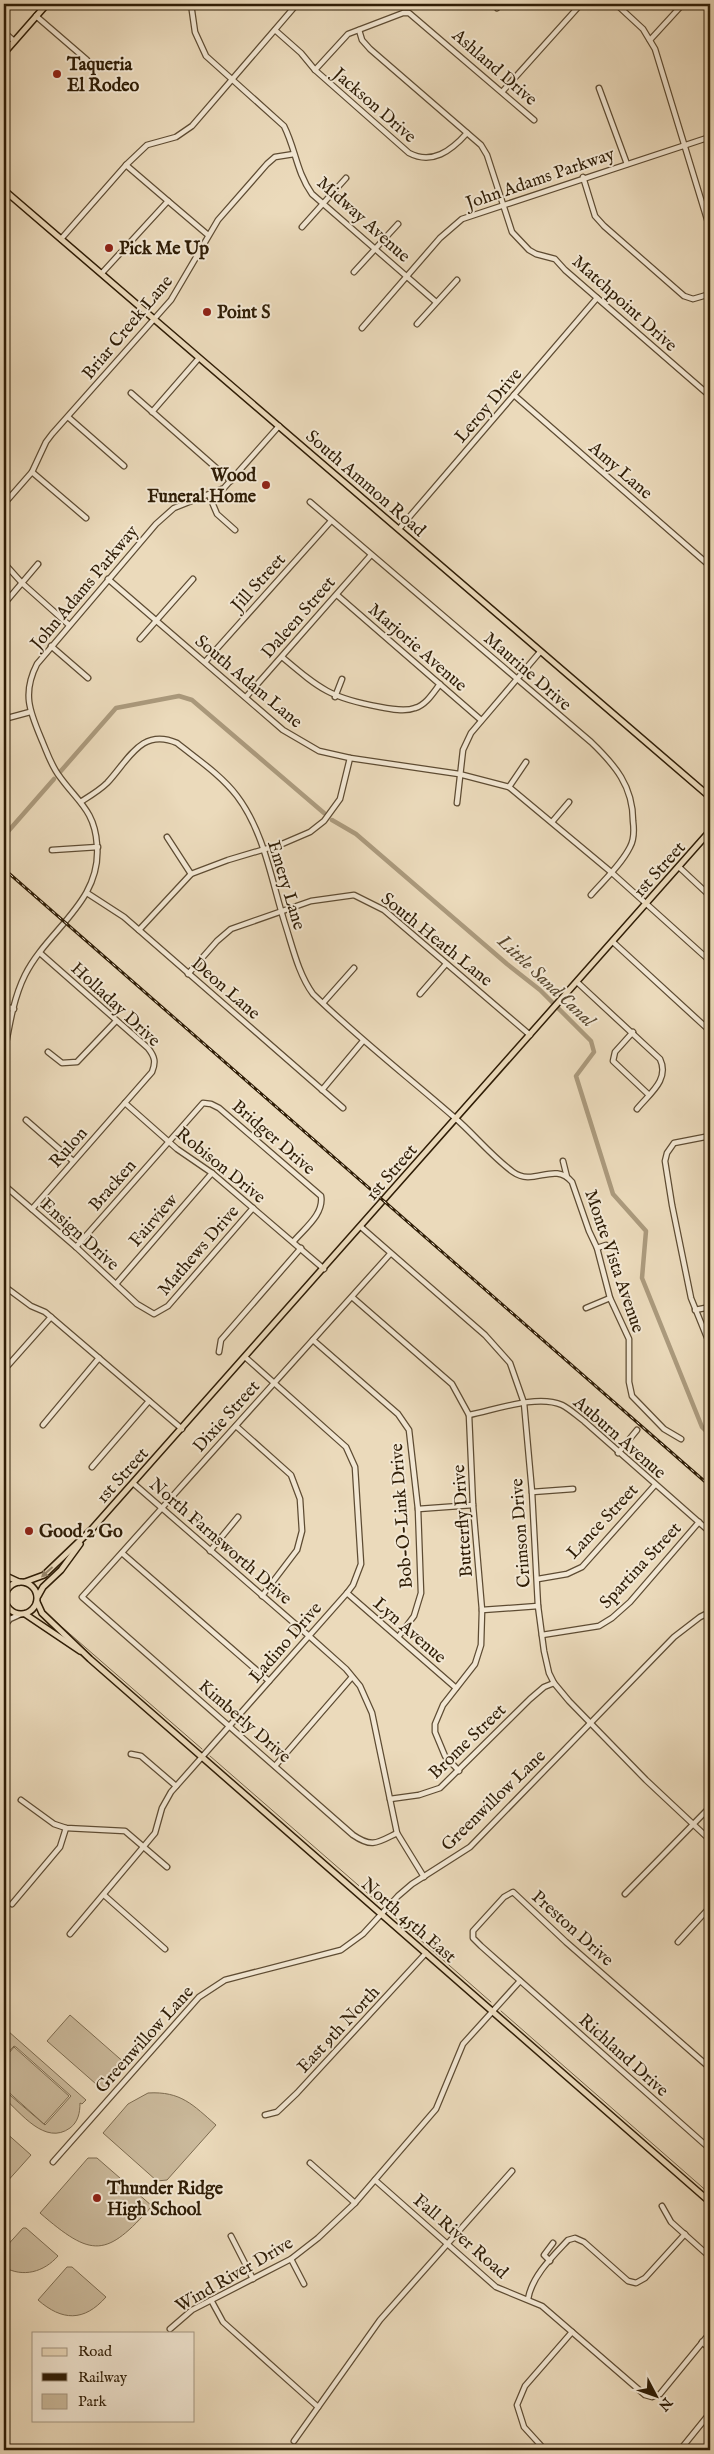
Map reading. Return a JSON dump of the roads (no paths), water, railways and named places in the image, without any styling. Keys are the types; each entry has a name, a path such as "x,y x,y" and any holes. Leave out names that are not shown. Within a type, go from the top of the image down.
{"main road":[{"path":"4,52 47,4"},
{"name":"South Ammon Road","path":"4,190 710,797"},
{"name":"1st Street","path":"91,1530 710,832"},
{"path":"91,1530 61,1570 43,1587 34,1608 22,1614 10,1610 4,1599 10,1586 44,1575 91,1530"},
{"path":"4,1574 34,1588 37,1599"},
{"name":"North 45th East","path":"37,1599 42,1613 90,1659 710,2202"},
{"name":"North 45th East","path":"22,1614 90,1659"}],"street":[{"name":"Midway Avenue","path":"191,4 195,32 200,45 210,60 284,126 299,173 305,184 324,204 436,302"},
{"path":"61,239 147,145 176,137 188,130 297,4"},
{"path":"498,8 502,4"},
{"path":"502,92 581,4"},
{"path":"616,4 636,22 650,40 662,67 710,229"},
{"path":"650,40 683,4"},
{"name":"Ashland Drive","path":"314,70 343,39 359,30 403,12 416,16 534,120"},
{"path":"36,16 87,60"},
{"name":"Jackson Drive","path":"275,30 301,54 314,70 409,153 417,157 434,157 452,150 467,133"},
{"name":"Matchpoint Drive","path":"359,30 362,40 370,49 481,146 487,156 512,232 523,245 536,254 555,259 710,396"},
{"path":"4,32 14,40"},
{"path":"599,88 627,164"},
{"name":"John Adams Parkway","path":"362,328 449,228 472,214 710,137"},
{"name":"Briar Creek Lane","path":"4,504 32,472 46,442 155,319 180,286 208,235 267,164 282,155 294,154"},
{"path":"126,166 208,235"},
{"path":"302,227 346,178"},
{"path":"583,178 595,216 620,242 684,296 693,299 710,294"},
{"path":"102,273 168,201"},
{"path":"354,272 398,224"},
{"path":"417,324 457,280"},
{"name":"Leroy Drive","path":"399,529 597,298"},
{"path":"152,412 199,358"},
{"path":"131,394 231,481"},
{"name":"Amy Lane","path":"514,395 710,566"},
{"path":"68,417 124,466"},
{"name":"John Adams Parkway","path":"4,1055 18,991 26,973 40,953 78,908 95,870 98,847 94,823 82,802 54,769 30,712 28,688 31,675 51,646 167,513 174,508 209,495 231,481 279,426"},
{"path":"32,472 86,518"},
{"path":"209,495 217,514 235,530"},
{"name":"Maurine Drive","path":"310,502 591,742 612,763 623,778 629,792 633,814 632,843 591,895"},
{"name":"Jill Street","path":"205,662 331,521"},
{"name":"Daleen Street","path":"246,697 371,555"},
{"path":"4,563 22,584 69,625"},
{"path":"4,604 38,564"},
{"name":"South Adam Lane","path":"108,579 298,741 319,750 350,758 459,774 509,787 647,903 710,961"},
{"path":"140,639 193,579"},
{"name":"Marjorie Avenue","path":"336,595 481,720"},
{"path":"51,646 88,678"},
{"path":"456,803 463,750 471,733 540,652"},
{"path":"282,657 311,682 335,697 386,708 408,709 422,705 440,684"},
{"path":"335,697 342,679"},
{"path":"4,719 30,712"},
{"name":"Emery Lane","path":"82,802 105,784 137,748 145,742 154,739 170,740 188,751 236,795 254,824 306,985 323,1004 364,1041 456,1119"},
{"path":"139,930 191,874 282,844 310,832 324,821 340,799 350,758"},
{"path":"509,787 526,762"},
{"path":"552,822 569,802"},
{"path":"166,837 191,874"},
{"path":"52,850 98,847"},
{"path":"679,867 710,896"},
{"name":"Deon Lane","path":"86,893 119,914 139,930 343,1108"},
{"name":"South Heath Lane","path":"188,974 217,941 231,929 311,901 354,895 384,910 530,1035"},
{"path":"612,942 710,1031"},
{"name":"Holladay Drive","path":"40,953 148,1048 154,1056 155,1064 152,1072 125,1103"},
{"path":"420,994 446,964"},
{"path":"323,1004 354,968"},
{"path":"577,982 657,1054 664,1069 663,1077 637,1108"},
{"path":"4,1006 14,1009"},
{"path":"48,1052 62,1063 77,1062 116,1020"},
{"path":"633,1032 614,1052 613,1061 649,1095"},
{"path":"322,1090 364,1041"},
{"name":"Robison Drive","path":"125,1103 168,1141 212,1173 294,1241 324,1269"},
{"name":"Rulon","path":"32,1210 125,1103"},
{"name":"Bridger Drive","path":"168,1141 203,1103 219,1108 321,1196 320,1212 294,1241"},
{"name":"Monte Vista Avenue","path":"456,1119 514,1172 529,1178 558,1172 568,1177 572,1182 597,1248 599,1263 610,1298 629,1339 629,1382 632,1396 664,1429 680,1439"},
{"path":"26,1120 73,1162"},
{"path":"710,1136 674,1143 667,1153 665,1161 672,1205 695,1310 710,1346"},
{"name":"Bracken","path":"76,1247 168,1141"},
{"path":"563,1160 568,1177"},
{"name":"Fairview","path":"116,1284 212,1173"},
{"name":"Ensign Drive","path":"4,1184 138,1304"},
{"name":"Mathews Drive","path":"138,1304 147,1312 154,1314 168,1306 253,1208"},
{"name":"Crimson Drive","path":"361,1227 497,1346 510,1363 524,1402 538,1579 538,1606 548,1666 554,1683 710,1840"},
{"path":"597,1248 606,1245"},
{"path":"219,1352 221,1340 301,1248"},
{"name":"Dixie Street","path":"82,1597 390,1254"},
{"path":"4,1286 50,1317 182,1429"},
{"name":"Butterfly Drive","path":"352,1297 452,1384 469,1414 473,1505 482,1610 480,1652 475,1664 443,1705 435,1724 434,1732 440,1748 459,1770"},
{"path":"586,1308 610,1298"},
{"path":"695,1310 710,1307"},
{"path":"4,1370 50,1317"},
{"name":"Bob-O-Link Drive","path":"314,1340 405,1423 412,1446 418,1509 421,1593 414,1616 399,1636"},
{"name":"Ladino Drive","path":"70,1934 146,1847 158,1827 165,1799 347,1593 353,1585 361,1564 358,1498 351,1456 339,1439 245,1357"},
{"path":"43,1425 100,1358"},
{"path":"92,1467 149,1401"},
{"name":"Auburn Avenue","path":"469,1414 524,1402 552,1402 562,1405 584,1421 710,1532"},
{"path":"236,1426 291,1475 300,1499 302,1531 297,1550 262,1596"},
{"path":"618,1452 637,1430"},
{"name":"North Farnsworth Drive","path":"133,1483 309,1636 352,1677 368,1700 372,1713 397,1833 424,1877"},
{"name":"Lance Street","path":"538,1579 567,1574 582,1567 655,1485"},
{"path":"532,1492 573,1489"},
{"path":"418,1509 473,1505"},
{"path":"210,1551 238,1516"},
{"name":"Spartina Street","path":"542,1635 599,1626 612,1618 630,1602 699,1522"},
{"path":"122,1553 269,1681"},
{"name":"Lyn Avenue","path":"347,1593 399,1636 456,1688"},
{"name":"Kimberly Drive","path":"82,1597 363,1842 375,1844 397,1833"},
{"path":"4,1599 4,1610"},
{"path":"482,1610 538,1606"},
{"name":"Greenwillow Lane","path":"53,2162 189,2007 213,1986 235,1976 341,1950 364,1934 398,1896 470,1847 674,1637 694,1621 710,1612"},
{"path":"4,1627 10,1619 22,1614"},
{"path":"275,1766 352,1677"},
{"name":"Brome Street","path":"390,1799 434,1791 451,1780 530,1699 544,1687 554,1683"},
{"path":"132,1754 141,1756 176,1786"},
{"path":"21,1800 46,1820 66,1828 125,1831 146,1847 167,1867"},
{"path":"625,1894 694,1826 710,1807"},
{"path":"12,1904 60,1847 66,1828"},
{"name":"Preston Drive","path":"520,1981 473,1938 473,1931 504,1897 513,1892 566,1942 710,2068"},
{"path":"104,1895 165,1948"},
{"path":"678,1942 710,1907"},
{"name":"East 9th North","path":"264,2115 277,2112 297,2093 426,1953"},
{"path":"376,2180 436,2109 456,2056 463,2044 520,1981"},
{"name":"Richland Drive","path":"520,1981 710,2149"},
{"path":"310,2163 355,2203"},
{"path":"294,2441 371,2331 512,2171"},
{"name":"Wind River Drive","path":"170,2329 184,2315 291,2259 305,2249 355,2203 376,2180"},
{"name":"Fall River Road","path":"376,2180 496,2286 542,2306 645,2395 652,2397 660,2394 710,2333"},
{"path":"662,2206 671,2222 710,2257"},
{"path":"528,2300 534,2281 568,2240 575,2238 584,2242 628,2281 636,2283 645,2278 685,2234"},
{"path":"231,2236 253,2278"},
{"path":"550,2261 544,2255 553,2243"},
{"path":"291,2259 304,2284"},
{"path":"211,2300 223,2322 318,2407"},
{"path":"545,2450 524,2427 517,2405 525,2386 572,2332"},
{"path":"702,2342 710,2349"},
{"path":"680,2450 710,2413"}],"waterway":[{"name":"Little Sand Canal","path":"60,772 116,708 179,696 192,700 324,813"},
{"name":"Little Sand Canal","path":"4,836 54,779"},
{"name":"Little Sand Canal","path":"332,820 356,834 507,964 540,990 591,1041 594,1052 576,1076 613,1194 646,1231 642,1278 702,1427 710,1435"},
{"path":"47,1614 202,1749"},
{"path":"210,1756 381,1905"},
{"path":"392,1915 491,2002"},
{"path":"501,2011 710,2194"}],"railway":[{"path":"4,869 710,1486"}],"place":[{"name":"Taqueria El Rodeo","path":"57,74"},
{"name":"Pick Me Up","path":"109,248"},
{"name":"Point S","path":"207,312"},
{"name":"Wood Funeral Home","path":"266,485"},
{"name":"Good 2 Go","path":"29,1531"},
{"name":"Thunder Ridge High School","path":"97,2198"}]}
